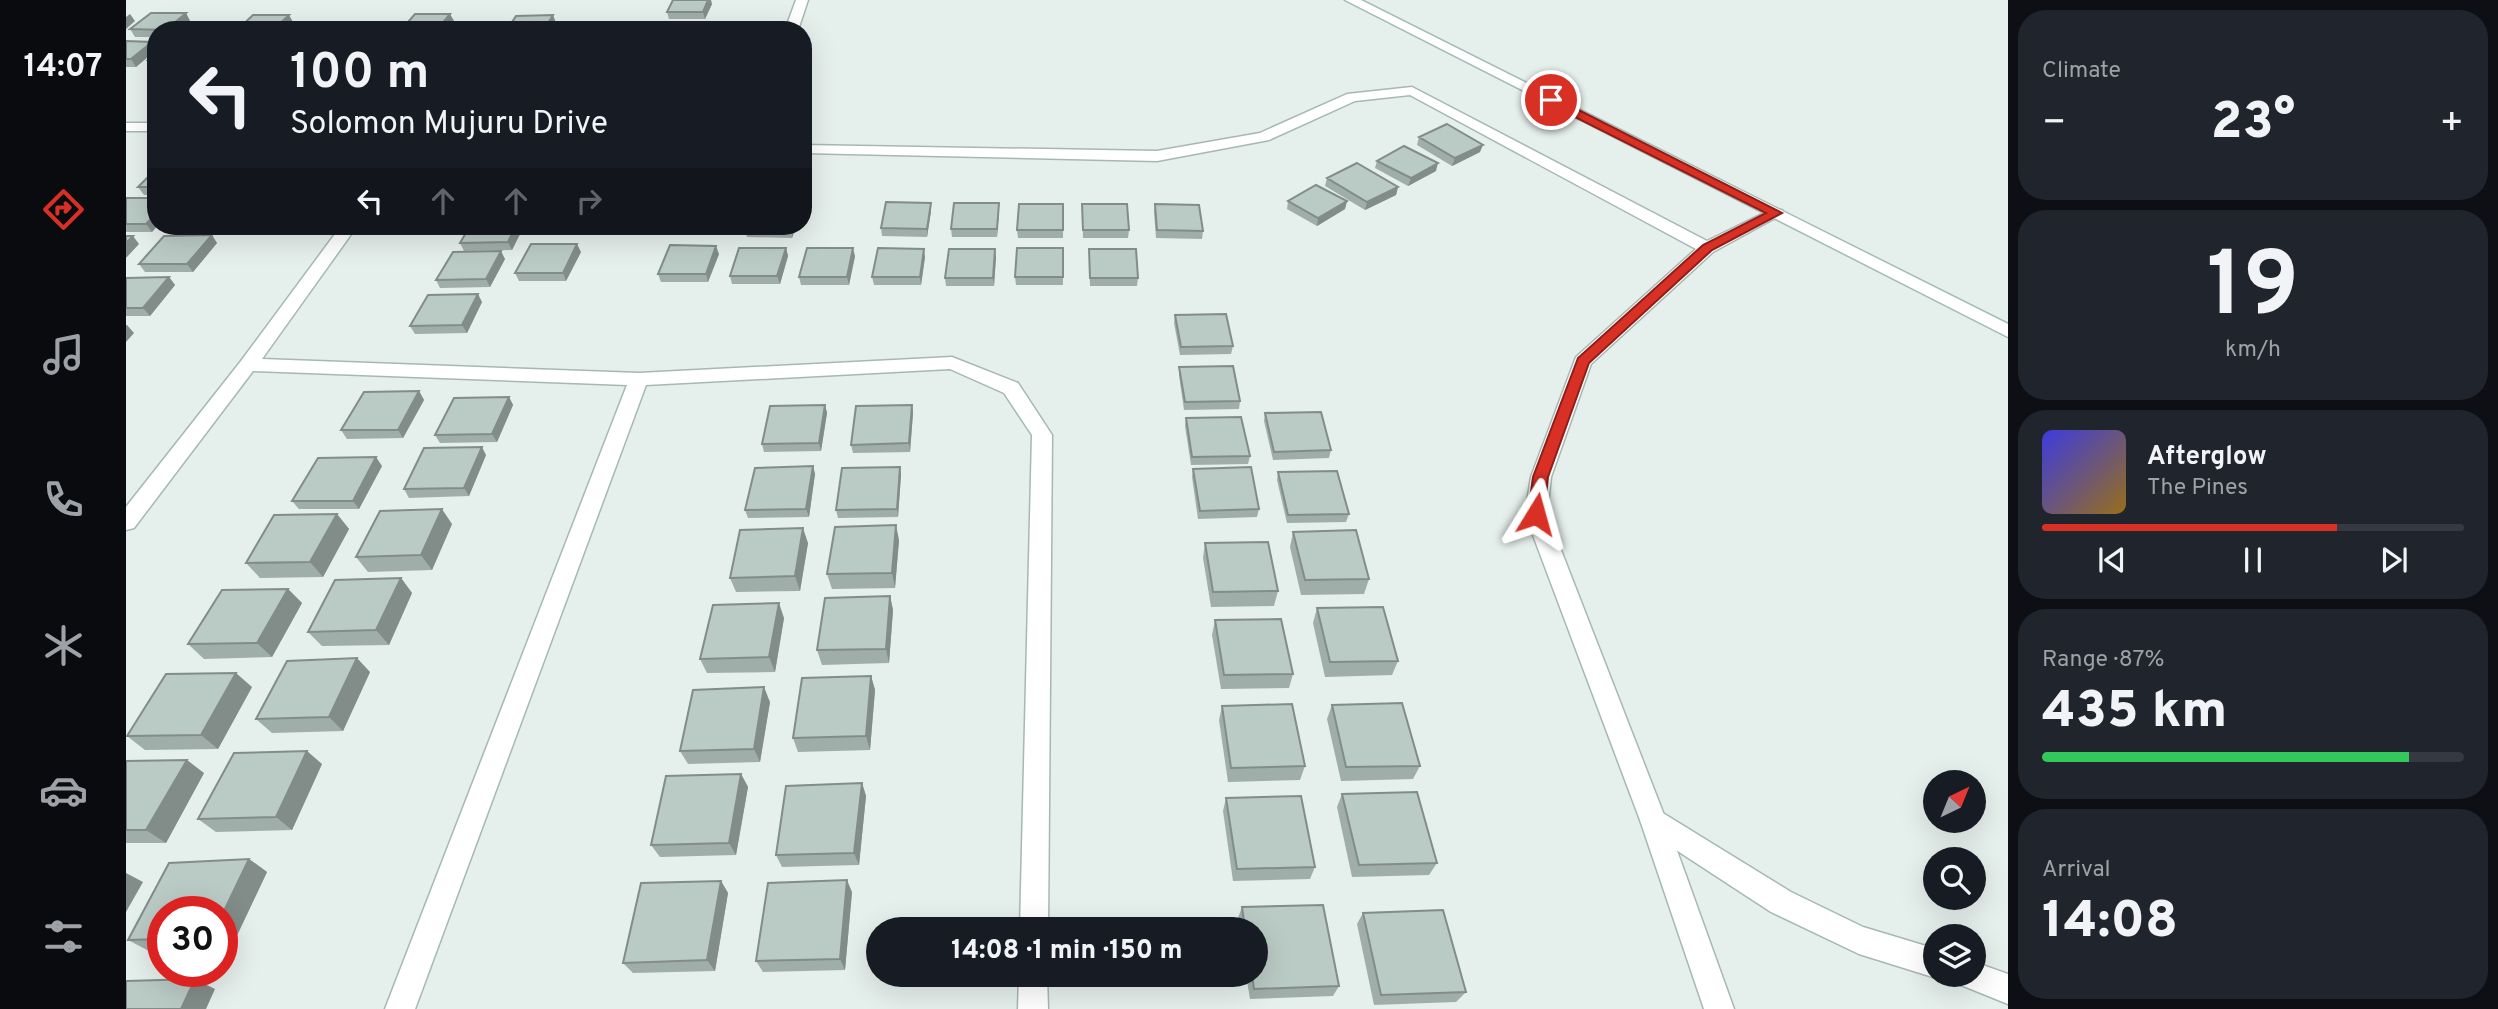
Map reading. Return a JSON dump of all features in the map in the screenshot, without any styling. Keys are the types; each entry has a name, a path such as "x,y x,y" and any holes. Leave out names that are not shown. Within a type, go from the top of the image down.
{"street":[{"path":"794,21 802,0"},
{"path":"1351,0 2008,331"},
{"path":"812,149 1157,156 1264,137 1352,97 1412,91 1707,247"},
{"path":"126,127 147,127"},
{"path":"1719,1009 1653,820 1536,514 1541,477 1583,361 1707,247 1776,213"},
{"path":"126,522 248,365 342,235"},
{"path":"248,365 639,379 952,363 1010,388 1042,435 1034,917"},
{"path":"400,1009 639,379"},
{"path":"1653,820 1781,902 1859,940 1923,960"},
{"path":"1986,981 2008,989"},
{"path":"1033,987 1033,1009"}],"building":[{"path":"673,0 708,0 703,12 667,12"},
{"path":"151,13 186,13 177,21 147,21 147,29 130,29"},
{"path":"415,14 450,14 444,21 409,21"},
{"path":"253,15 289,15 283,21 247,21"},
{"path":"553,15 549,21 513,21 516,16"},
{"path":"126,41 147,42 147,46 131,59 126,59"},
{"path":"1447,124 1483,145 1455,158 1419,137"},
{"path":"1404,146 1438,163 1411,178 1377,161"},
{"path":"1357,163 1398,187 1367,202 1327,178"},
{"path":"147,178 147,187 138,187"},
{"path":"1316,185 1347,201 1318,218 1288,201"},
{"path":"126,198 147,198 147,223 126,224"},
{"path":"886,202 931,203 927,229 881,228"},
{"path":"954,203 999,203 997,229 951,229"},
{"path":"1019,204 1063,204 1063,230 1017,230"},
{"path":"1082,204 1127,204 1129,230 1083,230"},
{"path":"1155,204 1199,205 1203,231 1157,230"},
{"path":"212,235 187,264 139,264 164,236"},
{"path":"465,235 512,235 508,242 460,243"},
{"path":"531,244 577,244 563,273 515,273"},
{"path":"670,245 716,246 706,274 658,274"},
{"path":"739,248 786,248 777,276 730,276"},
{"path":"807,248 853,248 847,277 799,277"},
{"path":"878,248 924,249 920,277 872,277"},
{"path":"1017,248 1063,248 1063,277 1015,277"},
{"path":"949,249 995,249 993,278 945,278"},
{"path":"1089,249 1136,249 1138,278 1090,278"},
{"path":"501,251 486,279 436,280 453,252"},
{"path":"169,277 143,308 126,308 126,278"},
{"path":"478,294 462,325 410,326 428,295"},
{"path":"1226,314 1233,346 1181,347 1175,315"},
{"path":"1233,366 1240,401 1185,402 1179,367"},
{"path":"419,391 398,430 341,430 364,392"},
{"path":"509,397 492,434 435,435 454,398"},
{"path":"825,405 819,443 762,444 770,406"},
{"path":"912,405 909,443 851,445 856,406"},
{"path":"1321,412 1331,450 1274,452 1265,413"},
{"path":"1241,417 1250,456 1192,457 1186,418"},
{"path":"482,447 464,488 404,489 424,448"},
{"path":"376,457 353,501 292,501 318,458"},
{"path":"813,466 806,509 745,510 755,468"},
{"path":"900,467 897,509 836,510 842,468"},
{"path":"1251,467 1259,509 1200,511 1193,469"},
{"path":"1337,471 1349,514 1288,515 1278,472"},
{"path":"442,509 421,555 356,557 380,511"},
{"path":"337,514 310,562 246,563 274,515"},
{"path":"896,525 892,573 827,574 835,527"},
{"path":"803,528 795,576 730,578 740,530"},
{"path":"1356,530 1369,579 1305,580 1293,532"},
{"path":"1268,542 1278,591 1213,592 1205,543"},
{"path":"401,578 376,630 308,632 335,580"},
{"path":"288,589 257,643 188,644 222,590"},
{"path":"890,596 886,649 817,650 825,598"},
{"path":"779,603 769,657 700,659 713,605"},
{"path":"1383,607 1398,661 1330,662 1317,608"},
{"path":"1281,619 1293,674 1224,675 1215,620"},
{"path":"357,658 329,717 256,719 287,661"},
{"path":"236,673 201,735 127,736 166,674"},
{"path":"871,676 866,736 793,738 802,678"},
{"path":"764,687 754,749 680,751 693,690"},
{"path":"1402,703 1420,766 1346,767 1332,705"},
{"path":"1292,704 1305,766 1231,768 1222,706"},
{"path":"307,751 276,817 198,819 234,753"},
{"path":"187,760 146,830 126,830 126,761"},
{"path":"741,774 729,843 651,845 666,776"},
{"path":"862,783 854,853 776,855 786,786"},
{"path":"1417,792 1437,863 1359,865 1342,794"},
{"path":"1301,796 1315,867 1237,869 1226,798"},
{"path":"249,859 231,896 151,896 169,863"},
{"path":"847,880 840,959 756,961 768,883"},
{"path":"721,881 707,960 623,963 641,883"},
{"path":"147,904 147,939 128,940"},
{"path":"1323,905 1339,986 1254,989 1268,987 1268,917 1243,917 1242,907"},
{"path":"1443,910 1466,992 1381,995 1363,913"},
{"path":"147,980 147,987 191,987 181,1009 126,1009 126,981"}],"route":[{"path":"1536,514 1541,477 1583,361 1707,247 1776,213 1551,100"}]}
